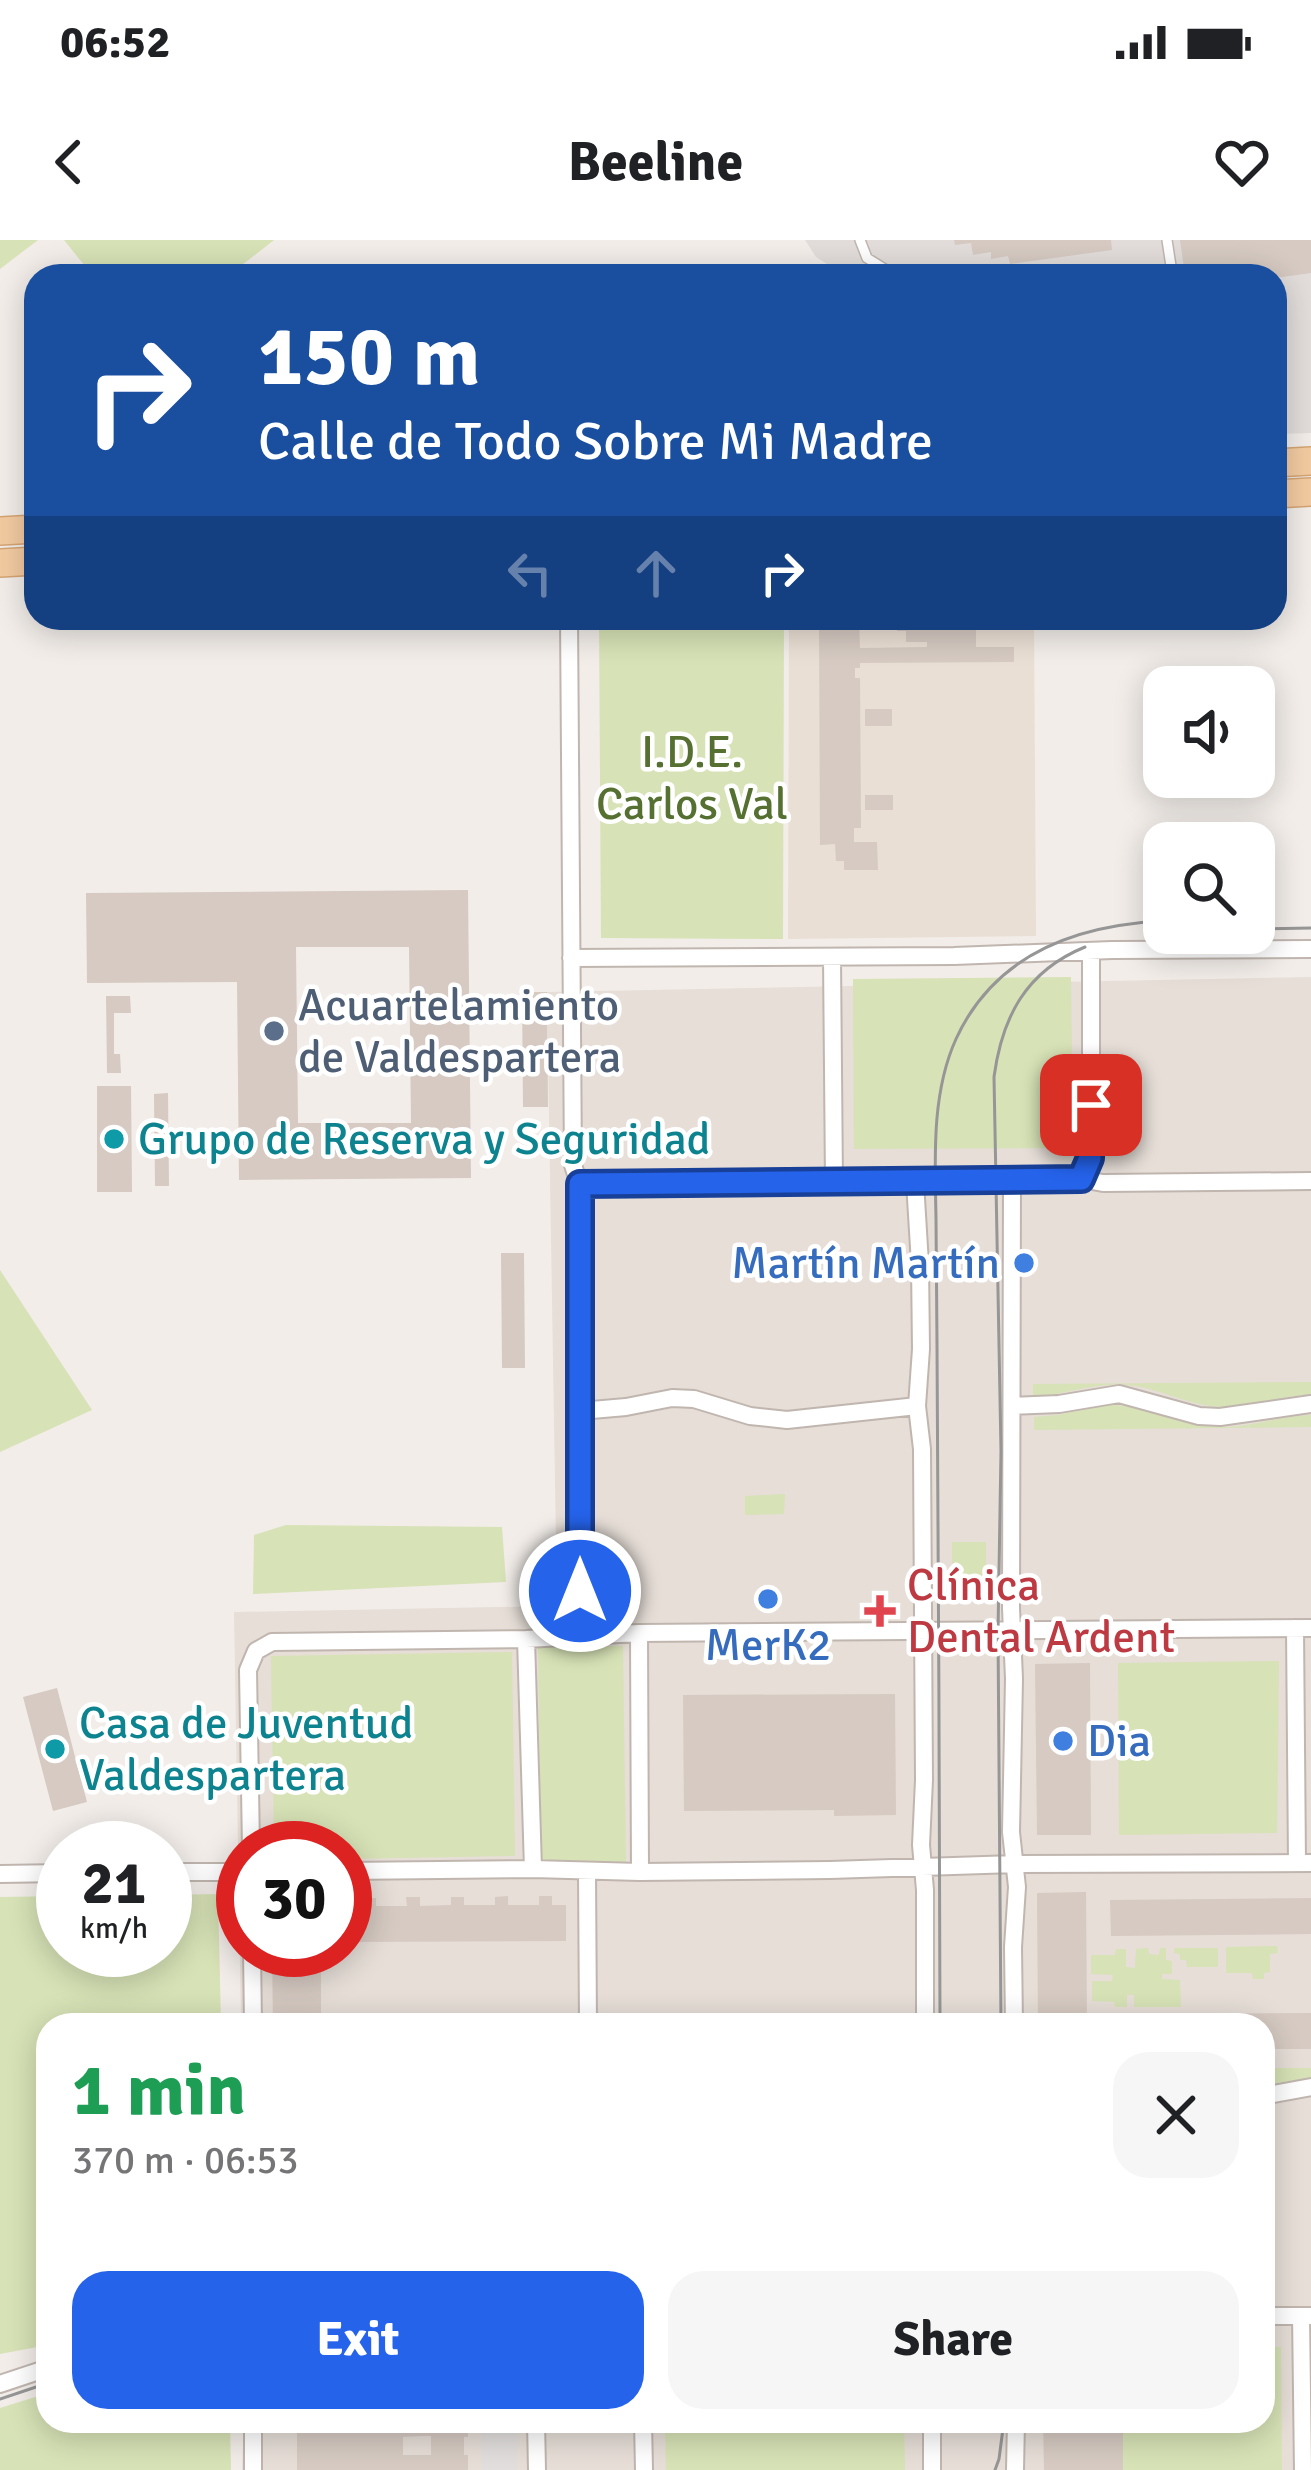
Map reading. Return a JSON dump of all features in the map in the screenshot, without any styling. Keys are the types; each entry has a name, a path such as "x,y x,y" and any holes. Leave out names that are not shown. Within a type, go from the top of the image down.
{"street":[{"path":"569,630 573,1165 580,1184 581,1636"},
{"path":"571,958 1311,949"},
{"path":"1081,1179 1091,1144 1091,951"},
{"path":"832,957 834,1182"},
{"path":"580,1184 1311,1180"},
{"path":"1012,1181 1014,2013"},
{"path":"915,1182 921,1286 917,1406 922,1449 926,2013"},
{"path":"1012,1406 1119,1394 1199,1416 1220,1417 1311,1403"},
{"path":"580,1411 672,1398 694,1399 766,1419 807,1420 917,1406"},
{"path":"250,1821 249,1664 267,1643 639,1633 1303,1628 1304,1863 372,1871"},
{"path":"639,1633 640,1872"},
{"path":"526,1639 532,1869"},
{"path":"586,1872 588,2013"},
{"path":"0,1874 36,1873"},
{"path":"252,1977 253,2013"},
{"path":"1275,2094 1311,2087"},
{"path":"1275,2316 1306,2316 1303,2470"},
{"path":"0,2384 36,2372"},
{"path":"253,2433 254,2470"},
{"path":"536,2433 537,2470"},
{"path":"643,2433 644,2470"},
{"path":"932,2433 932,2470"},
{"path":"1016,2433 1016,2470"}],"lane":[{"path":"860,240 867,258 877,264"}],"shaded area":[{"path":"805,240 1311,240 1311,433 1287,434 1287,264 827,264"},
{"path":"789,630 1034,630 1036,936 788,939"},
{"path":"1311,977 1311,2470 242,2470 244,2433 1275,2433 1275,2013 241,2013 240,1977 372,1977 372,1821 238,1821 234,1612 557,1606 547,992"},
{"path":"481,2433 517,2433 517,2470 482,2470"}],"green space":[{"path":"0,240 38,240 0,269"},
{"path":"64,240 274,240 243,264 83,264"},
{"name":"I.D.E. Carlos Val","path":"599,630 784,630 783,939 601,938"},
{"path":"1071,977 1073,1148 854,1149 853,979"},
{"path":"0,1270 92,1410 0,1452"},
{"path":"1311,1382 1311,1395 1227,1407 1127,1385 1033,1397 1033,1384"},
{"path":"1106,1405 1217,1427 1311,1415 1311,1427 1034,1430 1034,1417"},
{"path":"785,1494 784,1514 745,1515 745,1496"},
{"path":"286,1525 502,1527 506,1582 253,1594 254,1535"},
{"path":"952,1542 986,1542 986,1580 952,1580"},
{"path":"623,1646 626,1864 541,1865 538,1647"},
{"path":"512,1652 515,1856 372,1859 372,1821 274,1821 271,1656"},
{"path":"1279,1661 1277,1833 1119,1835 1118,1663"},
{"path":"192,1894 216,1894 221,2013 36,2013 36,2347 0,2354 0,1897 36,1896 36,1977 192,1977"},
{"path":"1277,1946 1264,1979 1253,1979 1252,1973 1226,1973 1226,1947"},
{"path":"1148,1948 1149,1954 1159,1955 1160,1948 1166,1948 1172,1974 1162,1974 1162,1979 1180,1980 1181,2007 1134,2007 1134,1995 1127,1995 1127,2007 1092,2001 1092,1981 1112,1981 1113,1975 1091,1974 1091,1955 1115,1955 1116,1949 1126,1949 1126,1967 1135,1968 1136,1949"},
{"path":"1174,1948 1218,1948 1218,1967 1187,1967"},
{"path":"1275,2068 1311,2068 1311,2080 1275,2086"},
{"path":"1275,2347 1281,2347 1282,2470 1123,2470 1123,2433 1275,2433"},
{"path":"36,2397 36,2433 230,2433 231,2470 0,2470 0,2408"},
{"path":"665,2433 904,2433 905,2470 666,2470"}],"building":[{"path":"954,240 1111,240 1112,250 1010,264 1008,256 973,255 971,243 955,245"},
{"path":"1180,240 1311,240 1311,273 1287,276 1287,264 1183,264"},
{"path":"819,630 859,630 860,648 927,647 927,642 906,642 906,631 897,630 976,630 976,647 1014,647 1014,662 860,663 855,668 855,678 860,678 861,828 854,828 854,842 877,842 878,870 844,870 844,861 836,861 835,844 820,845"},
{"path":"865,709 892,709 892,726 865,726"},
{"path":"865,795 893,795 893,810 865,810"},
{"path":"468,890 471,1178 239,1180 237,982 87,983 86,893","holes":["296,947 409,947 411,1123 298,1123"]},
{"path":"522,992 547,992 548,1107 523,1107"},
{"path":"106,996 130,996 131,1013 114,1013 114,1054 120,1054 121,1073 107,1073"},
{"name":"Grupo de Reserva y Seguridad","path":"97,1086 131,1086 132,1192 97,1192"},
{"path":"168,1093 169,1186 155,1186 154,1094"},
{"path":"501,1253 524,1253 525,1368 502,1368"},
{"name":"Dia","path":"1090,1663 1091,1835 1037,1835 1035,1664"},
{"name":"Casa de Juventud Valdespartera","path":"57,1688 87,1802 53,1811 23,1697"},
{"path":"895,1694 896,1815 834,1816 834,1810 684,1811 683,1695"},
{"path":"1086,1892 1087,2013 1038,2013 1037,1893"},
{"path":"508,1896 508,1905 539,1905 539,1896 552,1896 552,1905 566,1905 566,1941 372,1942 372,1898 376,1906 407,1906 406,1897 420,1897 420,1906 451,1905 451,1897 464,1897 464,1905 495,1905 495,1897"},
{"path":"1311,1898 1311,1934 1111,1936 1110,1900"},
{"path":"272,1977 321,1977 321,2013 273,2013"},
{"path":"1275,2013 1311,2013 1311,2049 1275,2049"},
{"path":"297,2433 468,2433 464,2455 468,2455 468,2470 297,2470","holes":["431,2436 431,2455 403,2455 403,2437"]},
{"path":"1043,2433 1123,2433 1123,2470 1044,2470"}],"tram line":[{"path":"940,2013 935,1173 942,1082 956,1039 973,1010 1016,965 1070,938 1143,923"},
{"path":"1275,929 1311,928"},
{"path":"1001,2013 1001,1451 994,1077 1003,1035 1020,998 1047,969 1085,947"},
{"path":"0,2399 36,2387"},
{"path":"995,2470 1002,2433"}],"place":[{"name":"Acuartelamiento de Valdespartera","path":"274,1031"},
{"name":"Grupo de Reserva y Seguridad","path":"114,1139"},
{"name":"Martín Martín","path":"1024,1263"},
{"name":"MerK2","path":"768,1599"},
{"name":"Clínica Dental Ardent","path":"880,1611"},
{"name":"Dia","path":"1063,1741"},
{"name":"Casa de Juventud Valdespartera","path":"55,1749"}],"route":[{"path":"580,1591 580,1184 1081,1179 1090,1158 1091,1105"}]}
